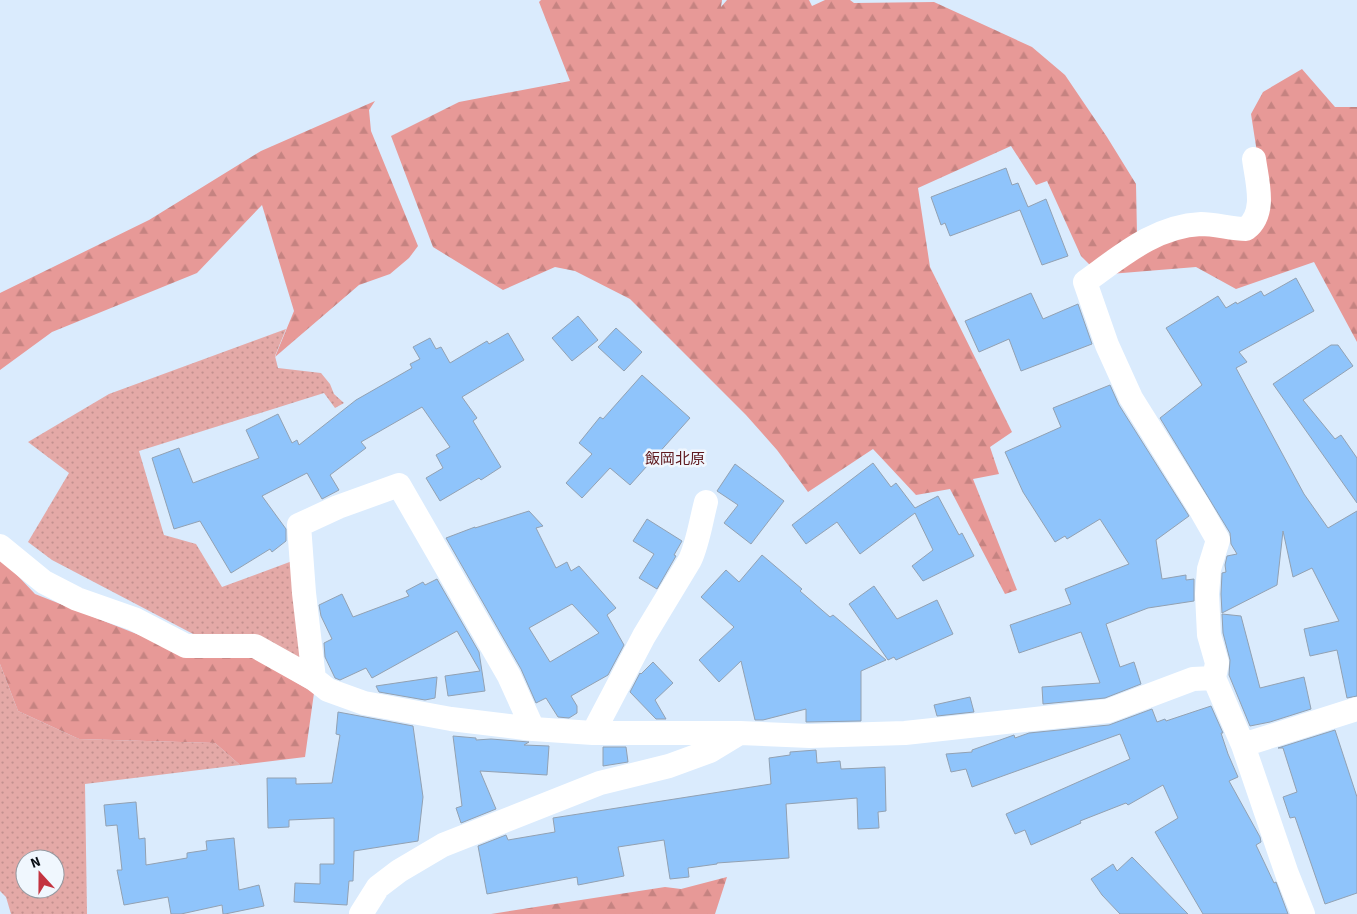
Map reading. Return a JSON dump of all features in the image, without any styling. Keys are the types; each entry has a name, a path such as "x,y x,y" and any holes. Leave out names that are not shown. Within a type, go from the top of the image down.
{"street":[{"path":"1254,159 1260,202 1253,224 1246,229 1202,224 1184,225 1167,230 1144,240 1085,282 1107,345 1131,398 1218,540 1210,570 1207,594 1209,635 1217,663 1214,678 1243,745 1303,914"},
{"path":"314,679 304,593 299,524 338,507 399,485 509,676 534,729"},
{"path":"593,734 644,636 690,560 695,548 697,533 706,502"},
{"path":"0,546 44,582 77,599 134,619 186,646 254,646 314,679 328,690 364,703 451,719 534,729 593,734 740,733 810,736 905,733 1108,711 1192,679 1214,678"},
{"path":"1243,745 1357,709"},
{"path":"361,914 378,887 399,871 443,845 600,783 669,766 702,754 740,733"}],"shaded area":[{"path":"286,329 275,356 278,368 321,373 330,384 334,394 344,403 335,408 324,393 139,451 164,535 196,544 222,587 295,560 302,659 197,636 52,560 28,542 69,473 28,442 109,394"},
{"path":"0,664 18,711 79,739 215,743 240,765 85,784 87,914 11,914 6,897 0,891"}],"green space":[{"path":"541,0 722,0 721,7 727,0 809,0 812,6 825,0 850,0 854,3 934,2 1032,47 1065,75 1136,184 1137,235 1092,267 1081,256 1047,181 1036,185 1011,146 918,188 930,267 1012,432 990,447 999,474 973,479 1017,590 1005,594 950,489 916,495 873,449 808,492 777,450 746,415 630,299 575,271 555,267 503,290 433,247 391,136 459,102 570,81 539,2"},
{"path":"1302,69 1335,107 1357,107 1357,342 1314,262 1236,289 1196,267 1110,274 1146,246 1208,231 1266,210 1251,114 1263,92"},
{"path":"375,101 369,110 371,131 418,246 409,258 390,274 359,285 275,357 294,311 262,205 197,273 52,332 0,370 0,293 149,220 261,151"},
{"path":"0,557 35,594 157,642 253,657 314,693 305,757 240,765 215,743 79,739 18,711 0,664"},
{"path":"727,877 715,914 491,914 665,887 681,889"}],"building":[{"path":"1006,168 1012,185 1018,183 1028,207 1046,199 1068,256 1042,265 1020,210 950,236 945,223 941,225 931,197"},
{"path":"1296,278 1314,311 1239,352 1247,362 1236,368 1304,494 1328,528 1357,511 1357,696 1347,698 1337,650 1310,656 1304,629 1339,621 1312,568 1293,577 1283,531 1277,585 1222,613 1222,573 1226,572 1227,556 1237,554 1231,544 1230,533 1160,418 1202,385 1166,328 1218,296 1226,308 1261,291 1264,296"},
{"path":"1031,293 1043,319 1078,304 1092,344 1021,371 1009,339 979,352 965,321"},
{"path":"578,316 598,340 572,361 552,338"},
{"path":"616,328 642,352 624,371 598,347"},
{"path":"508,333 524,360 462,397 477,418 473,421 501,467 481,480 479,478 440,501 426,478 443,468 436,455 450,447 422,407 361,442 366,448 330,475 339,490 322,499 307,473 262,496 286,529 286,541 272,552 270,549 231,573 200,521 174,529 152,458 179,448 193,483 259,458 246,430 278,414 292,443 297,440 299,445 356,400 412,368 410,364 420,359 413,347 430,338 436,349 441,347 450,363 487,341 489,344"},
{"path":"1331,345 1338,345 1353,366 1303,400 1335,439 1341,435 1357,458 1357,503 1273,384"},
{"path":"642,375 690,418 630,485 610,468 582,498 566,483 592,454 579,443 600,417 603,419"},
{"path":"1110,385 1119,405 1189,516 1156,540 1162,579 1186,575 1186,580 1194,579 1194,601 1148,608 1106,624 1120,667 1134,662 1141,684 1105,698 1043,704 1042,687 1100,683 1081,632 1019,653 1010,625 1071,604 1065,589 1129,564 1100,519 1067,539 1065,536 1055,542 1023,492 1005,452 1061,427 1053,408"},
{"path":"873,463 891,487 896,483 915,508 938,496 959,535 962,533 974,556 923,581 912,566 933,550 915,513 860,554 837,522 806,544 792,525"},
{"path":"735,464 784,501 751,544 724,523 738,505 717,491"},
{"path":"529,511 543,526 536,528 556,568 567,562 571,571 579,566 616,608 607,615 624,645 608,675 571,696 577,706 577,713 569,718 558,717 546,698 536,703 521,669 446,538","holes":["572,604 599,633 550,662 529,628"]},
{"path":"647,519 682,541 674,555 676,556 657,589 639,578 654,554 633,541"},
{"path":"762,555 802,589 800,591 830,617 833,615 886,660 861,671 861,721 806,722 806,709 763,720 755,720 741,661 719,682 699,660 734,627 701,597 726,570 739,582"},
{"path":"437,579 479,652 485,691 448,696 445,676 480,671 457,631 372,678 366,668 340,680 335,678 325,657 324,643 332,639 321,616 319,605 342,594 353,617 409,596 406,591 423,582 425,585"},
{"path":"874,586 897,619 937,600 953,634 896,660 894,657 888,660 849,604"},
{"path":"1222,614 1241,616 1260,688 1304,677 1311,709 1270,722 1250,726 1229,675 1230,660 1223,633"},
{"path":"653,662 673,683 655,700 666,719 656,719 630,692 640,673"},
{"path":"437,677 435,698 425,700 379,692 376,686"},
{"path":"970,697 974,712 937,716 934,705"},
{"path":"1211,706 1223,733 1221,733 1228,754 1238,777 1229,781 1260,837 1261,842 1256,845 1274,883 1276,882 1288,914 1203,914 1155,832 1178,818 1163,785 1128,805 1126,803 1080,821 1081,823 1031,845 1025,830 1015,834 1006,814 1130,759 1120,734 972,787 966,769 951,772 946,754 972,752 972,750 1014,735 1015,738 1029,733 1109,725 1152,709 1157,722 1165,719 1166,721"},
{"path":"338,712 413,726 423,797 418,841 354,851 353,881 349,881 347,905 294,902 295,883 320,884 320,864 334,864 334,818 289,820 289,827 268,828 267,778 296,778 296,784 332,783 340,735 336,734"},
{"path":"1335,730 1357,797 1357,893 1325,904 1295,817 1290,818 1283,797 1297,792 1283,748 1278,748"},
{"path":"453,736 476,738 476,740 491,739 529,742 524,745 549,746 547,775 480,771 496,809 461,823 456,808 462,806"},
{"path":"603,747 626,747 628,762 603,766"},
{"path":"816,750 817,763 840,761 841,769 885,767 886,811 878,812 879,828 858,829 857,798 786,804 789,858 717,863 688,868 689,877 670,879 664,840 618,847 624,876 578,885 577,877 487,894 478,846 506,835 508,840 555,832 553,818 771,784 769,758 790,755 790,752"},
{"path":"136,802 139,839 145,838 146,865 187,858 187,853 207,850 206,841 234,838 239,890 259,885 264,906 225,914 223,914 222,905 181,914 171,914 168,897 124,905 117,870 122,870 117,825 106,826 104,805"},
{"path":"1132,857 1188,914 1120,914 1102,895 1091,879 1113,864 1117,871"}],"district":[{"name":"飯岡北原","path":"675,459"}]}
